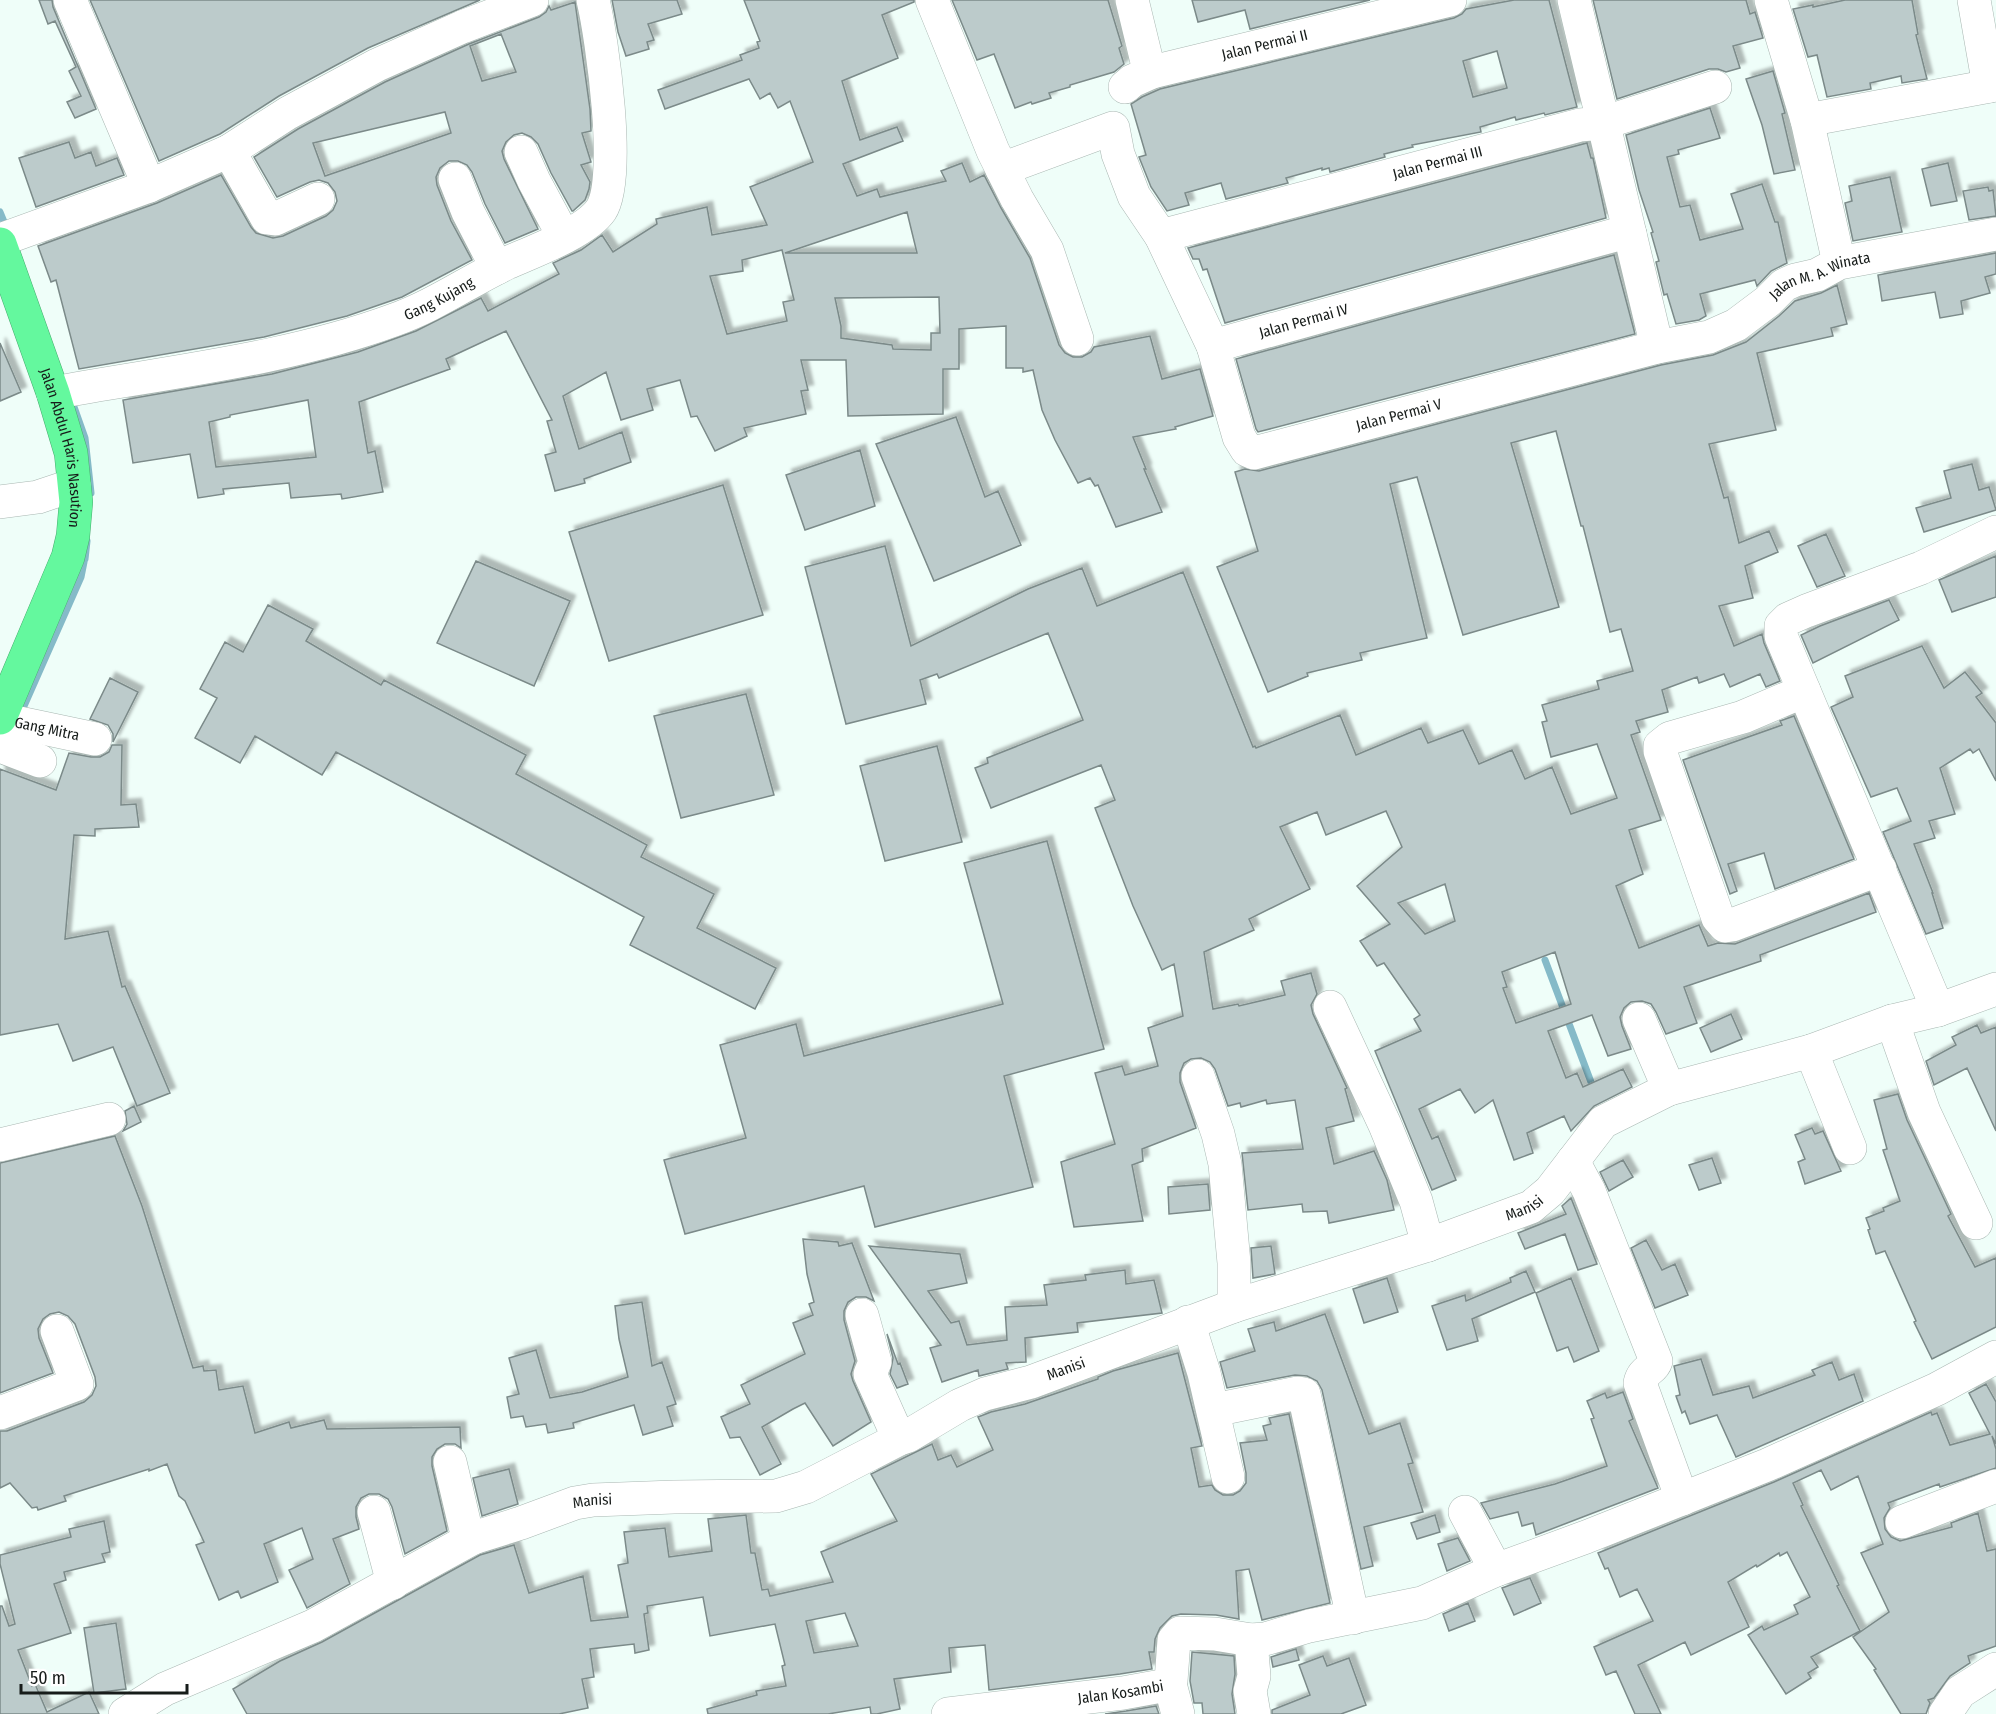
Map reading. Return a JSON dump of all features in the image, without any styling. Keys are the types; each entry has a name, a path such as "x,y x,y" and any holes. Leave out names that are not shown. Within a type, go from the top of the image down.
{"highway":[{"name":"Jalan Abdul Haris Nasution","path":"0,242 53,393 71,453 75,507 68,557 0,718"}],"street":[{"path":"70,0 149,186"},
{"path":"0,242 149,186 229,151 288,113 377,65 462,27 532,0"},
{"name":"Gang Kujang","path":"53,393 237,361 313,345 394,320 428,306 497,268 564,237 596,216 606,199 610,127 599,24 592,0"},
{"path":"932,0 1002,169 1047,250 1077,339"},
{"name":"Jalan Permai II","path":"1132,0 1138,80 1450,0"},
{"path":"1574,0 1657,347"},
{"path":"1771,0 1807,120 1839,263"},
{"path":"1807,120 1993,86 1974,0"},
{"name":"Jalan Permai III","path":"1161,236 1580,125 1603,123 1715,87"},
{"path":"1002,169 1113,128 1118,154 1134,196 1161,236 1213,346"},
{"path":"229,151 267,218 275,219 318,199"},
{"path":"521,152 564,237"},
{"path":"455,179 468,212 497,268"},
{"name":"Jalan Permai IV","path":"1213,346 1615,235 1630,234"},
{"name":"Jalan M. A. Winata","path":"1657,347 1698,340 1736,325 1768,301 1784,285 1817,275 1839,263 1996,234"},
{"name":"Jalan Permai V","path":"1213,346 1239,437 1247,450 1254,453 1657,347"},
{"path":"0,502 38,497 75,507"},
{"path":"1938,1010 1781,636 1781,626 1788,620 1921,568 1996,532"},
{"path":"1804,691 1743,717 1670,738 1660,746 1718,918 1725,926 1732,925 1880,869"},
{"name":"Gang Mitra","path":"0,718 95,739"},
{"path":"0,746 40,761"},
{"name":"Manisi","path":"125,1714 165,1689 313,1626 473,1538 575,1503 593,1500 776,1496 806,1487 985,1394 1031,1382 1233,1306 1428,1245 1531,1207 1550,1191 1603,1122 1669,1089 1811,1051 1996,989"},
{"path":"1330,1007 1385,1125 1416,1201 1428,1245"},
{"path":"1639,1019 1669,1089"},
{"path":"1892,1022 1924,1112 1976,1223"},
{"path":"1811,1051 1850,1148"},
{"path":"1198,1077 1218,1134 1225,1164 1234,1263 1233,1306"},
{"path":"0,1145 109,1119"},
{"path":"1573,1161 1589,1191 1656,1361 1654,1367 1643,1373 1640,1383 1683,1499"},
{"path":"862,1315 875,1362 870,1374 899,1439"},
{"path":"1188,1322 1214,1410 1228,1477"},
{"path":"0,1413 77,1384 57,1331"},
{"path":"1254,1714 1250,1687 1254,1676 1251,1640 1422,1603 1496,1570 1767,1465 1937,1389 1996,1357"},
{"path":"1214,1410 1298,1393 1304,1394 1353,1618"},
{"path":"450,1462 466,1530 473,1538"},
{"path":"1902,1522 1996,1486"},
{"path":"374,1512 393,1582"},
{"path":"1465,1512 1496,1570"},
{"name":"Jalan Kosambi","path":"948,1714 1123,1694 1174,1699 1176,1636 1180,1633 1215,1634 1251,1640"},
{"path":"1945,1714 1960,1692 1996,1669"}],"building":[{"path":"39,0 52,0 96,109 75,118 67,102 81,96 69,71 76,67 55,21 48,24"},
{"path":"90,0 480,0 368,48 279,96 220,134 159,161"},
{"path":"612,0 677,0 682,14 648,24 654,40 647,42 649,49 626,56 618,32"},
{"path":"744,0 914,0 914,2 882,15 898,58 842,81 860,140 897,127 903,141 843,164 857,196 877,189 880,197 946,181 941,171 962,163 970,182 984,175 1030,258 1059,345 1065,353 1073,357 1082,357 1091,352 1094,347 1150,336 1162,379 1200,369 1213,416 1175,427 1176,429 1133,437 1162,512 1116,527 1098,485 1095,486 1090,478 1078,483 1042,410 1033,370 1023,372 1023,368 1006,368 1006,326 959,329 959,369 943,369 943,414 848,416 846,360 801,360 808,390 801,391 806,414 744,428 747,436 715,451 697,416 691,417 680,380 647,389 653,410 621,420 606,372 563,396 579,449 622,432 631,462 584,479 585,483 555,491 545,455 556,452 547,421 552,420 506,331 446,359 450,369 359,402 368,453 375,451 383,492 342,499 341,494 291,498 289,483 223,489 224,494 198,498 190,454 133,463 123,400 272,374 358,352 416,331 481,298 488,311 559,274 553,263 581,250 602,235 613,252 657,224 656,219 707,207 712,235 767,225 750,187 813,162 790,101 778,108 770,93 760,99 749,79 665,109 658,90 742,60 740,55 759,48 757,42 760,41","holes":["907,212 917,253 785,253","782,250 794,300 783,302 787,321 727,334 710,276 743,271 742,260","939,297 940,333 931,333 931,350 893,349 892,345 841,338 835,298","308,400 316,457 216,467 209,422 230,417 230,415"]},
{"path":"952,0 1108,0 1122,46 1119,48 1124,64 1114,72 1049,93 1051,98 1015,108 994,54 977,60"},
{"path":"1192,0 1370,0 1250,29 1245,10 1198,22"},
{"path":"1514,0 1549,0 1577,107 1516,120 1515,117 1480,127 1481,132 1412,145 1413,147 1384,154 1385,157 1330,172 1329,168 1322,170 1322,168 1286,178 1288,183 1226,199 1221,183 1185,193 1189,205 1167,211 1151,187 1139,157 1146,155 1131,104 1142,97 1160,89 1454,18 1466,9","holes":["1497,51 1507,88 1473,97 1463,61"]},
{"path":"1593,0 1746,0 1750,14 1755,12 1763,38 1733,46 1740,68 1726,72 1709,69 1617,99"},
{"path":"1845,0 1912,0 1918,34 1916,35 1927,79 1902,83 1901,76 1870,83 1871,89 1827,97 1817,55 1808,57 1793,9"},
{"path":"575,2 590,109 591,131 582,133 591,162 581,165 590,182 589,189 585,200 573,211 551,173 538,144 531,137 522,133 514,135 506,142 502,151 504,159 538,229 505,243 472,172 467,165 458,161 449,161 440,168 436,177 437,185 451,221 472,260 402,297 347,316 264,337 79,369 56,280 51,282 38,246 157,203 221,175 256,233 273,238 283,236 326,216 333,210 337,201 335,192 328,183 319,180 277,197 254,157 298,129 385,82 469,44 539,17 546,12 549,6 551,10","holes":["501,34 516,72 482,81 470,46","445,112 451,133 325,176 313,143"]},
{"path":"1773,71 1785,113 1782,114 1795,170 1774,174 1762,125 1746,79"},
{"path":"1710,108 1720,138 1678,150 1679,154 1667,157 1680,207 1690,205 1700,240 1743,229 1731,194 1762,184 1775,222 1778,222 1787,263 1771,271 1757,286 1755,280 1700,294 1706,316 1699,320 1676,324 1667,294 1664,295 1656,262 1659,261 1651,233 1653,232 1639,190 1626,135"},
{"path":"69,142 75,158 91,152 96,166 117,158 124,175 36,207 19,158"},
{"path":"1587,143 1591,158 1593,158 1606,218 1225,323 1207,269 1203,270 1199,259 1193,259 1188,248"},
{"path":"1948,163 1957,201 1931,206 1922,169"},
{"path":"1890,177 1902,232 1853,241 1845,203 1852,201 1849,186"},
{"path":"1988,187 1989,191 1993,190 1996,216 1969,220 1963,191"},
{"path":"1996,253 1996,274 1985,277 1990,293 1961,301 1963,314 1940,318 1935,292 1882,301 1878,275"},
{"path":"1614,255 1635,334 1258,432 1256,429 1236,359"},
{"path":"1837,285 1847,324 1831,328 1833,336 1757,353 1776,430 1709,444 1724,498 1728,497 1739,543 1769,531 1778,552 1745,566 1753,598 1719,606 1734,646 1762,634 1780,681 1766,687 1760,674 1730,687 1724,674 1699,683 1697,677 1662,690 1668,712 1636,721 1640,732 1631,735 1661,820 1629,830 1643,874 1616,886 1639,948 1699,925 1708,946 1718,943 1735,944 1869,893 1876,912 1760,955 1761,961 1684,987 1697,1023 1666,1034 1651,1004 1642,1001 1631,1002 1624,1008 1620,1017 1631,1049 1608,1056 1592,1015 1548,1031 1566,1078 1577,1073 1583,1087 1623,1069 1632,1087 1594,1106 1571,1131 1564,1116 1527,1133 1533,1153 1514,1160 1493,1100 1475,1113 1460,1089 1419,1109 1432,1139 1438,1136 1456,1180 1432,1190 1375,1051 1421,1031 1414,1019 1420,1015 1384,963 1377,966 1360,941 1390,924 1357,886 1402,847 1386,811 1326,835 1317,812 1280,827 1310,889 1249,919 1254,930 1204,952 1213,1009 1238,1004 1239,1006 1285,995 1281,981 1311,973 1317,994 1311,1005 1313,1014 1347,1088 1345,1089 1354,1121 1326,1128 1334,1164 1374,1151 1387,1180 1394,1210 1329,1223 1327,1211 1303,1212 1302,1204 1248,1210 1242,1153 1303,1149 1295,1100 1267,1104 1266,1100 1241,1107 1240,1103 1228,1106 1215,1069 1210,1062 1201,1058 1191,1059 1184,1063 1180,1073 1180,1082 1196,1128 1142,1149 1143,1161 1132,1165 1143,1221 1074,1227 1061,1162 1115,1144 1095,1073 1122,1066 1125,1075 1158,1066 1148,1028 1183,1016 1174,964 1162,970 1133,906 1095,808 1115,800 1101,765 991,808 975,768 988,763 987,758 1083,720 1048,633 939,678 937,674 920,680 926,704 846,724 805,567 885,546 911,646 1028,589 1082,568 1097,606 1183,572 1253,747 1256,748 1340,715 1356,755 1421,728 1428,743 1463,730 1479,764 1512,750 1525,779 1552,767 1571,814 1617,798 1597,744 1551,757 1542,722 1547,721 1542,705 1599,689 1597,681 1633,671 1621,629 1610,632 1556,431 1511,443 1559,607 1463,635 1417,477 1390,484 1427,638 1360,653 1362,660 1307,673 1308,676 1268,692 1217,567 1258,551 1235,472 1245,469 1259,471 1661,365 1713,355 1746,342 1795,301","holes":["1445,884 1455,921 1425,934 1398,903","1555,952 1571,1004 1516,1023 1503,988 1507,987 1502,972"]},
{"path":"0,343 21,392 0,401"},
{"path":"956,417 985,497 998,491 1021,545 934,581 876,444"},
{"path":"860,450 875,506 805,530 786,475"},
{"path":"1972,464 1979,490 1989,487 1996,510 1924,532 1916,508 1951,498 1944,471"},
{"path":"723,485 763,615 609,661 569,532"},
{"path":"1826,534 1845,576 1817,587 1798,546"},
{"path":"1996,556 1996,597 1952,612 1939,580"},
{"path":"476,561 570,601 534,686 437,643"},
{"path":"1889,600 1899,620 1813,663 1801,635"},
{"path":"268,605 313,629 306,641 381,685 384,680 526,755 516,774 647,845 641,857 714,894 697,928 776,968 755,1009 630,945 644,917 336,752 322,775 255,736 240,763 195,738 217,698 200,689 225,642 243,652"},
{"path":"1922,646 1944,688 1965,672 1982,693 1976,697 1996,723 1996,781 1979,749 1973,753 1970,749 1940,768 1955,814 1929,821 1935,838 1914,844 1933,893 1943,928 1926,934 1883,832 1911,821 1897,788 1871,797 1831,707 1853,697 1845,676"},
{"path":"110,678 138,692 113,742 113,734 108,725 90,719"},
{"path":"746,694 774,795 681,818 654,716"},
{"path":"1794,716 1854,859 1775,889 1764,853 1728,864 1737,891 1730,894 1683,760 1782,725 1780,721"},
{"path":"112,745 122,745 121,805 136,804 139,827 95,829 95,836 74,835 65,939 108,931 122,987 125,986 170,1093 137,1106 113,1047 73,1061 58,1024 0,1035 0,769 56,790 69,753 100,757 109,752"},
{"path":"937,746 962,842 885,861 860,766"},
{"path":"1047,841 1104,1049 1004,1076 1033,1187 875,1227 864,1186 685,1234 664,1160 746,1138 720,1045 796,1024 804,1056 1003,1004 964,863"},
{"path":"1731,1014 1742,1039 1711,1052 1700,1028"},
{"path":"1977,1025 1981,1033 1996,1027 1996,1131 1967,1068 1934,1085 1926,1061 1956,1045 1952,1037"},
{"path":"1898,1094 1907,1120 1951,1214 1948,1216 1975,1267 1996,1258 1996,1327 1932,1359 1885,1251 1876,1254 1866,1218 1900,1201 1883,1150 1887,1149 1874,1100"},
{"path":"134,1106 141,1122 123,1131 127,1124 125,1111"},
{"path":"1812,1128 1815,1134 1823,1131 1841,1171 1805,1184 1798,1162 1805,1159 1795,1135"},
{"path":"115,1136 142,1206 193,1368 203,1366 204,1371 216,1370 219,1390 243,1386 255,1433 289,1422 291,1428 324,1420 327,1429 460,1427 461,1448 455,1444 445,1444 437,1449 432,1457 447,1531 405,1554 388,1499 379,1494 369,1494 361,1498 356,1507 359,1529 333,1539 350,1584 307,1608 289,1570 313,1559 302,1528 264,1544 278,1582 241,1598 238,1591 219,1600 196,1545 204,1542 185,1501 179,1496 167,1464 64,1496 66,1501 38,1510 37,1507 32,1508 10,1483 0,1488 0,1431 7,1431 84,1402 92,1395 96,1386 95,1377 75,1324 68,1316 59,1312 43,1319 38,1329 39,1338 53,1373 0,1393 0,1163"},
{"path":"1712,1158 1721,1183 1699,1190 1689,1165"},
{"path":"1623,1160 1633,1177 1609,1191 1600,1172"},
{"path":"1208,1184 1210,1210 1169,1214 1168,1187"},
{"path":"1571,1198 1597,1264 1578,1270 1565,1234 1525,1249 1518,1233 1566,1214 1562,1206"},
{"path":"803,1239 838,1242 839,1246 852,1243 874,1301 866,1297 856,1297 848,1302 844,1311 844,1320 855,1361 851,1374 871,1422 833,1446 805,1403 762,1427 781,1464 760,1475 740,1437 730,1438 721,1417 750,1404 741,1385 805,1354 793,1323 813,1315 809,1304 814,1302 807,1274"},
{"path":"1646,1240 1662,1270 1675,1264 1688,1295 1655,1308 1631,1248"},
{"path":"869,1246 960,1254 967,1283 928,1291 951,1323 959,1321 967,1345 1007,1340 1005,1307 1047,1305 1044,1285 1086,1280 1085,1275 1125,1270 1126,1284 1154,1280 1162,1313 1077,1323 1078,1332 1025,1338 1026,1362 1006,1363 1008,1369 979,1376 978,1370 942,1382 930,1348 941,1345"},
{"path":"1271,1246 1275,1274 1253,1278 1251,1248"},
{"path":"1526,1271 1535,1292 1472,1319 1478,1341 1447,1350 1432,1306 1465,1295 1466,1301 1511,1282 1510,1278"},
{"path":"1387,1278 1398,1312 1364,1323 1353,1289"},
{"path":"1571,1278 1599,1351 1574,1362 1568,1347 1557,1351 1536,1293"},
{"path":"642,1302 652,1366 662,1362 676,1404 667,1407 673,1426 643,1435 634,1405 573,1423 574,1428 548,1433 546,1424 526,1427 523,1416 511,1418 507,1397 519,1394 509,1358 536,1350 550,1398 582,1392 628,1377 619,1339 615,1306"},
{"path":"1325,1314 1369,1434 1400,1423 1413,1463 1408,1464 1423,1512 1364,1527 1373,1566 1361,1569 1322,1390 1317,1381 1307,1376 1295,1375 1227,1388 1220,1362 1255,1351 1248,1329 1274,1322 1276,1331"},
{"path":"887,1334 908,1384 897,1388 890,1374 893,1358"},
{"path":"1178,1353 1202,1446 1191,1448 1199,1487 1212,1485 1223,1495 1233,1495 1240,1491 1246,1483 1240,1443 1267,1440 1263,1426 1271,1424 1269,1418 1289,1414 1330,1603 1262,1620 1249,1569 1236,1571 1239,1619 1216,1615 1172,1616 1160,1628 1155,1639 1154,1652 1149,1652 1152,1669 989,1690 985,1645 949,1648 951,1672 894,1679 900,1709 877,1714 871,1714 870,1707 828,1714 708,1714 707,1709 757,1695 756,1691 786,1686 782,1666 785,1665 775,1624 710,1636 703,1597 647,1606 648,1613 644,1614 649,1650 635,1653 634,1644 590,1649 594,1677 582,1679 588,1708 559,1714 247,1714 233,1689 280,1661 322,1642 480,1555 514,1545 529,1593 583,1576 591,1621 628,1617 618,1565 628,1563 624,1532 665,1528 669,1557 712,1551 708,1519 746,1515 751,1553 755,1553 762,1590 768,1589 770,1596 833,1582 821,1552 897,1521 871,1474 932,1444 938,1460 951,1455 957,1467 993,1450 978,1417 1025,1404 1098,1379 1113,1371","holes":["845,1613 858,1646 814,1653 806,1621"]},
{"path":"1701,1359 1713,1395 1749,1386 1753,1398 1815,1375 1812,1370 1832,1362 1839,1380 1854,1374 1863,1401 1736,1457 1717,1415 1690,1424 1685,1411 1682,1413 1676,1396 1680,1395 1674,1366"},
{"path":"1986,1384 1996,1402 1996,1444 1992,1436 1996,1449 1996,1468 1940,1487 1939,1484 1888,1503 1890,1508 1884,1518 1885,1529 1891,1537 1900,1541 1952,1527 1951,1523 1978,1513 1987,1551 1996,1549 1996,1646 1968,1656 1970,1663 1950,1676 1934,1698 1928,1700 1930,1703 1926,1714 1901,1714 1874,1670 1876,1669 1853,1637 1889,1612 1861,1553 1883,1544 1858,1476 1831,1490 1821,1470 1793,1483 1803,1505 1801,1506 1839,1585 1837,1586 1860,1631 1811,1657 1818,1667 1808,1673 1811,1678 1786,1694 1748,1635 1762,1626 1764,1630 1798,1614 1794,1605 1810,1597 1787,1552 1780,1556 1779,1553 1728,1582 1749,1627 1691,1655 1685,1642 1638,1665 1661,1714 1635,1714 1616,1671 1606,1675 1594,1647 1653,1621 1637,1589 1620,1597 1608,1568 1605,1569 1598,1553 1774,1482 1931,1412 1932,1415 1937,1413 1950,1445 1990,1434 1969,1393"},
{"path":"1623,1392 1633,1419 1629,1421 1658,1488 1536,1535 1533,1523 1522,1526 1518,1512 1490,1519 1481,1503 1555,1484 1607,1466 1587,1401 1605,1393 1607,1398"},
{"path":"509,1469 518,1504 482,1516 473,1478"},
{"path":"1435,1515 1440,1532 1417,1539 1411,1523"},
{"path":"104,1521 110,1552 102,1554 105,1562 64,1572 66,1580 54,1584 71,1633 18,1650 32,1686 35,1684 47,1712 89,1692 99,1714 0,1714 0,1606 2,1606 9,1626 15,1624 0,1564 0,1555 71,1537 69,1529"},
{"path":"1458,1538 1470,1561 1447,1571 1438,1544"},
{"path":"1530,1578 1541,1603 1514,1615 1502,1588"},
{"path":"1468,1603 1475,1621 1449,1631 1443,1614"},
{"path":"116,1623 126,1689 94,1693 84,1628"},
{"path":"1296,1649 1299,1660 1273,1667 1271,1657"},
{"path":"1192,1652 1234,1656 1235,1674 1232,1694 1235,1714 1203,1714 1202,1703 1194,1703 1190,1681"},
{"path":"1323,1656 1327,1666 1349,1658 1366,1705 1341,1714 1272,1714 1272,1710 1310,1695 1299,1665"},
{"path":"1156,1706 1159,1714 1105,1714 1126,1711"}],"waterway":[{"path":"0,212 7,229"},
{"path":"74,407 85,438 91,493"},
{"path":"85,559 87,541"},
{"path":"20,715 81,577 84,562"},
{"path":"1545,960 1594,1090"}]}
